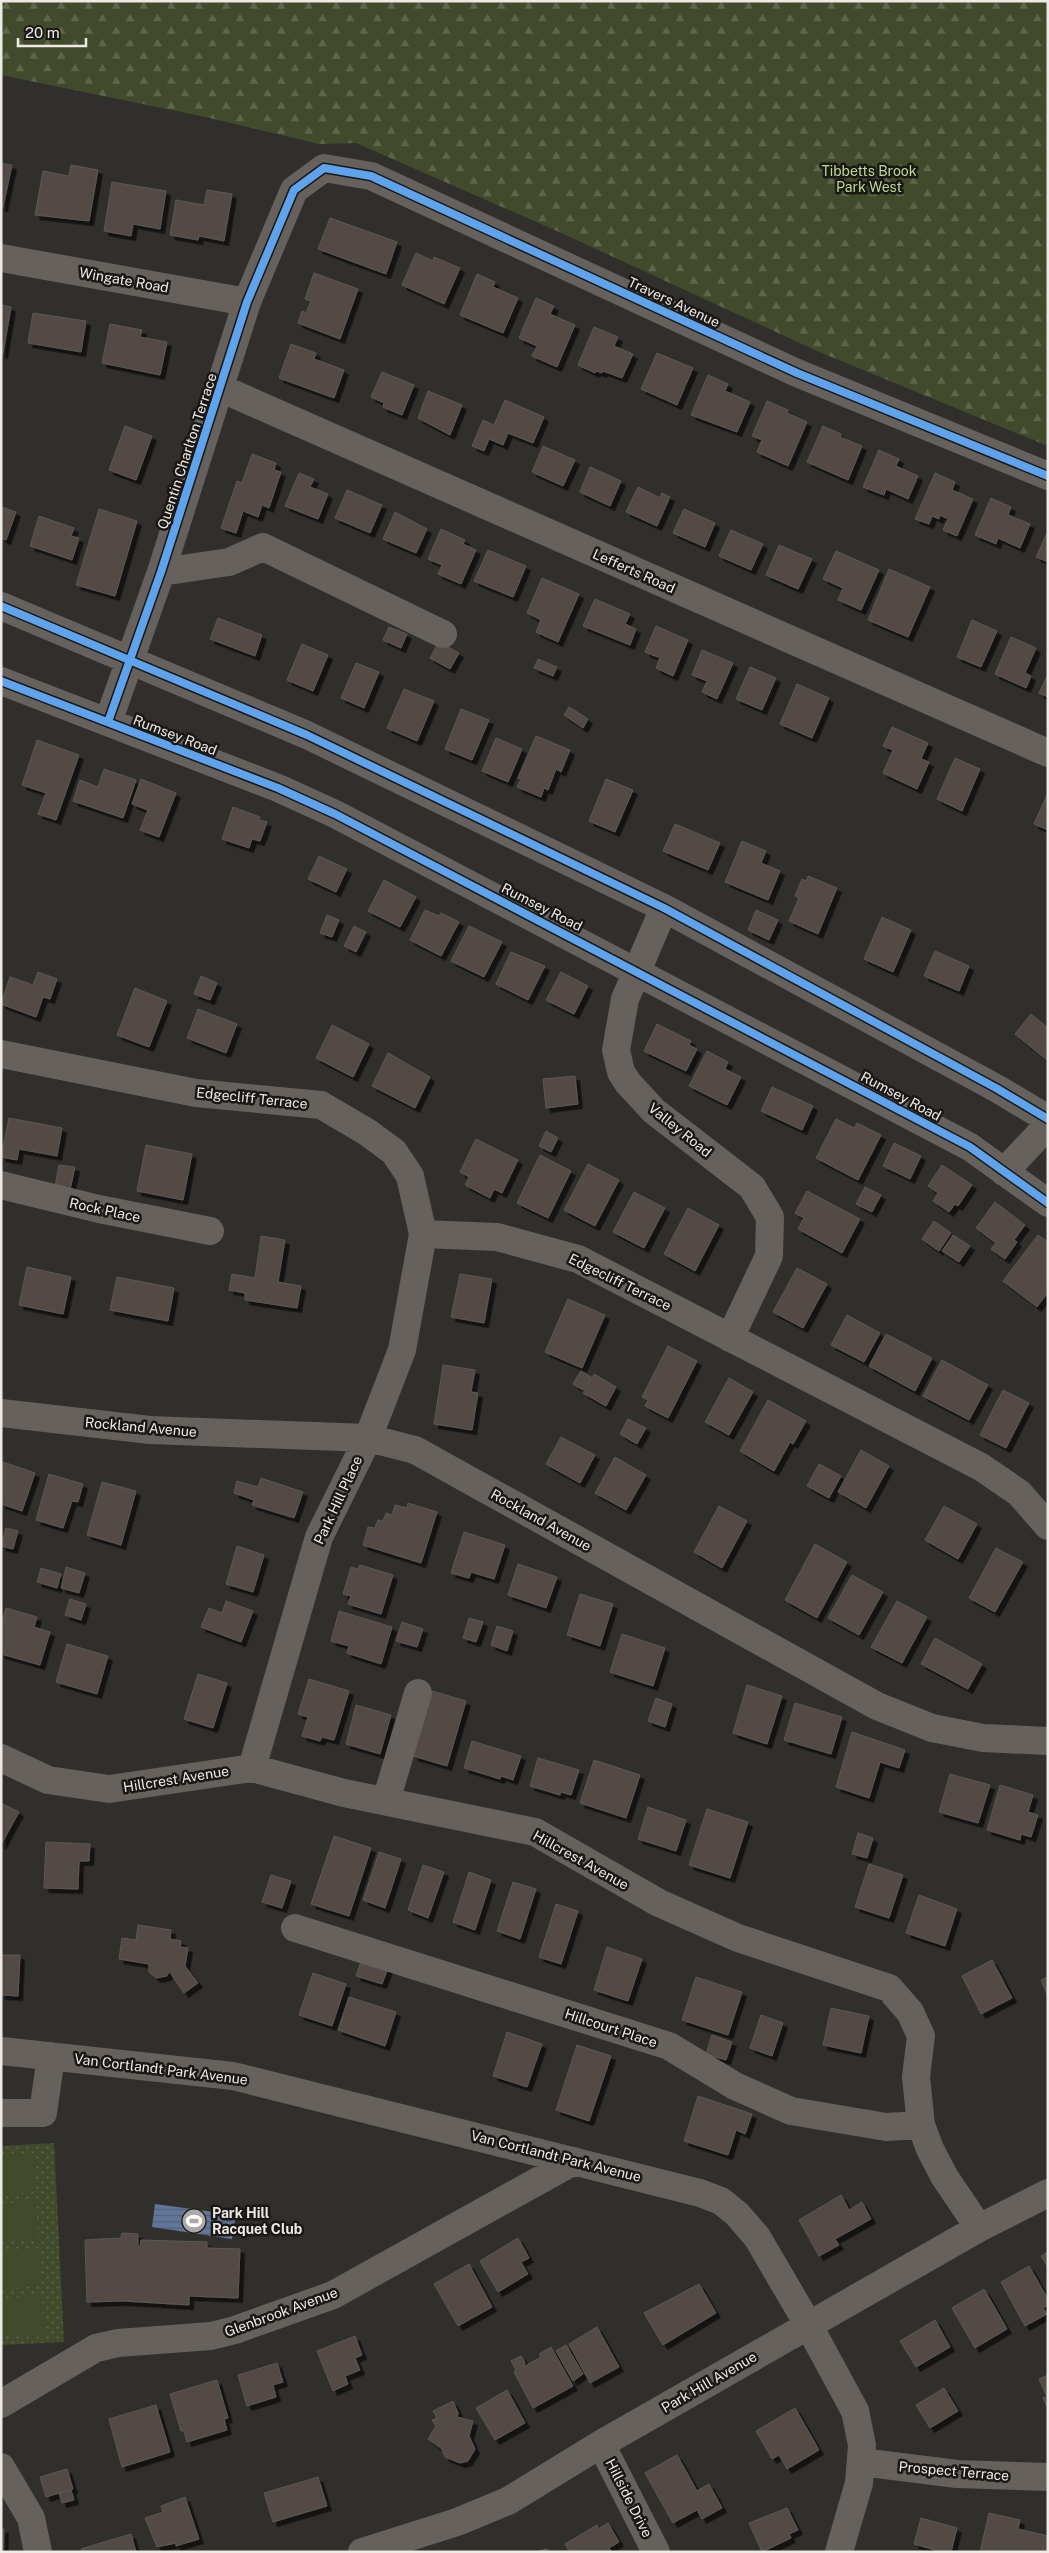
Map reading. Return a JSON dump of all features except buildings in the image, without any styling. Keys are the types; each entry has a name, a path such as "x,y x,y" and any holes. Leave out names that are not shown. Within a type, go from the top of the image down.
{"street":[{"name":"Travers Avenue","path":"294,190 324,168 371,176 797,372 1048,476"},
{"name":"Quentin Charlton Terrace","path":"108,722 161,572 247,302 294,190"},
{"name":"Wingate Road","path":"1,258 247,302"},
{"name":"Lefferts Road","path":"220,388 1048,753"},
{"path":"161,572 229,562 263,547 442,634"},
{"path":"1,606 130,659 307,736 664,908 996,1088 1048,1120"},
{"name":"Rumsey Road","path":"1,681 278,788 335,814 638,971 970,1147 1048,1203"},
{"name":"Valley Road","path":"664,908 625,1000 616,1050 621,1072 654,1111 752,1187 770,1218 769,1256 730,1338"},
{"name":"Edgecliff Terrace","path":"1,1054 196,1093 322,1105 367,1132 394,1152 410,1176 424,1234 497,1237 578,1259 981,1467 1019,1493 1048,1526"},
{"path":"1004,1172 1048,1126"},
{"name":"Rock Place","path":"1,1185 99,1209 210,1231"},
{"name":"Park Hill Place","path":"252,1768 319,1536 368,1438 402,1350 424,1234"},
{"name":"Rockland Avenue","path":"1,1413 150,1430 368,1438 415,1450 877,1706 941,1730 984,1738 1048,1740"},
{"path":"386,1801 418,1693"},
{"name":"Hillcrest Avenue","path":"1,1758 48,1780 109,1789 252,1768 344,1793 535,1832 667,1907 738,1938 889,1988 910,2012 921,2036 916,2077 921,2125 944,2176 978,2228"},
{"name":"Hillcourt Place","path":"295,1928 669,2046 735,2086 791,2111 886,2127 921,2125"},
{"name":"Van Cortlandt Park Avenue","path":"1,2051 233,2076 342,2101 700,2193 721,2201 737,2214 757,2237 809,2326 855,2411 862,2445 859,2483 838,2552"},
{"path":"1,2113 43,2113 51,2056"},
{"name":"Glenbrook Avenue","path":"1,2404 96,2348 118,2343 211,2336 235,2330 333,2295 574,2161"},
{"name":"Park Hill Avenue","path":"362,2552 458,2522 508,2501 601,2444 978,2228 1048,2193"},
{"name":"Hillside Drive","path":"601,2444 656,2552"},
{"name":"Prospect Terrace","path":"860,2462 957,2474 1048,2477"},
{"path":"5,2479 31,2518 38,2552"}],"green space":[{"name":"Tibbetts Brook Park West","path":"1,1 1048,1 1048,446 817,351 557,231 356,143 319,144 201,116 1,75"},
{"path":"54,2143 64,2342 1,2345 1,2146"},
{"path":"33,2155 35,2192 1,2194 1,2157"},
{"path":"36,2201 38,2239 1,2241 1,2204"},
{"path":"39,2249 41,2286 1,2289 1,2251"},
{"path":"42,2296 44,2334 1,2336 1,2299"}],"water":[{"name":"Park Hill Racquet Club","path":"155,2204 236,2215 232,2239 152,2227"}],"cycle path":[{"path":"108,722 161,572 247,302 294,190 324,168 371,176 797,373 1048,476"},
{"path":"1,606 307,735 664,908 996,1088 1048,1119"},
{"path":"1,681 278,788 335,814 970,1147 1048,1203"}],"place":[{"name":"Park Hill Racquet Club","path":"194,2221"}]}
